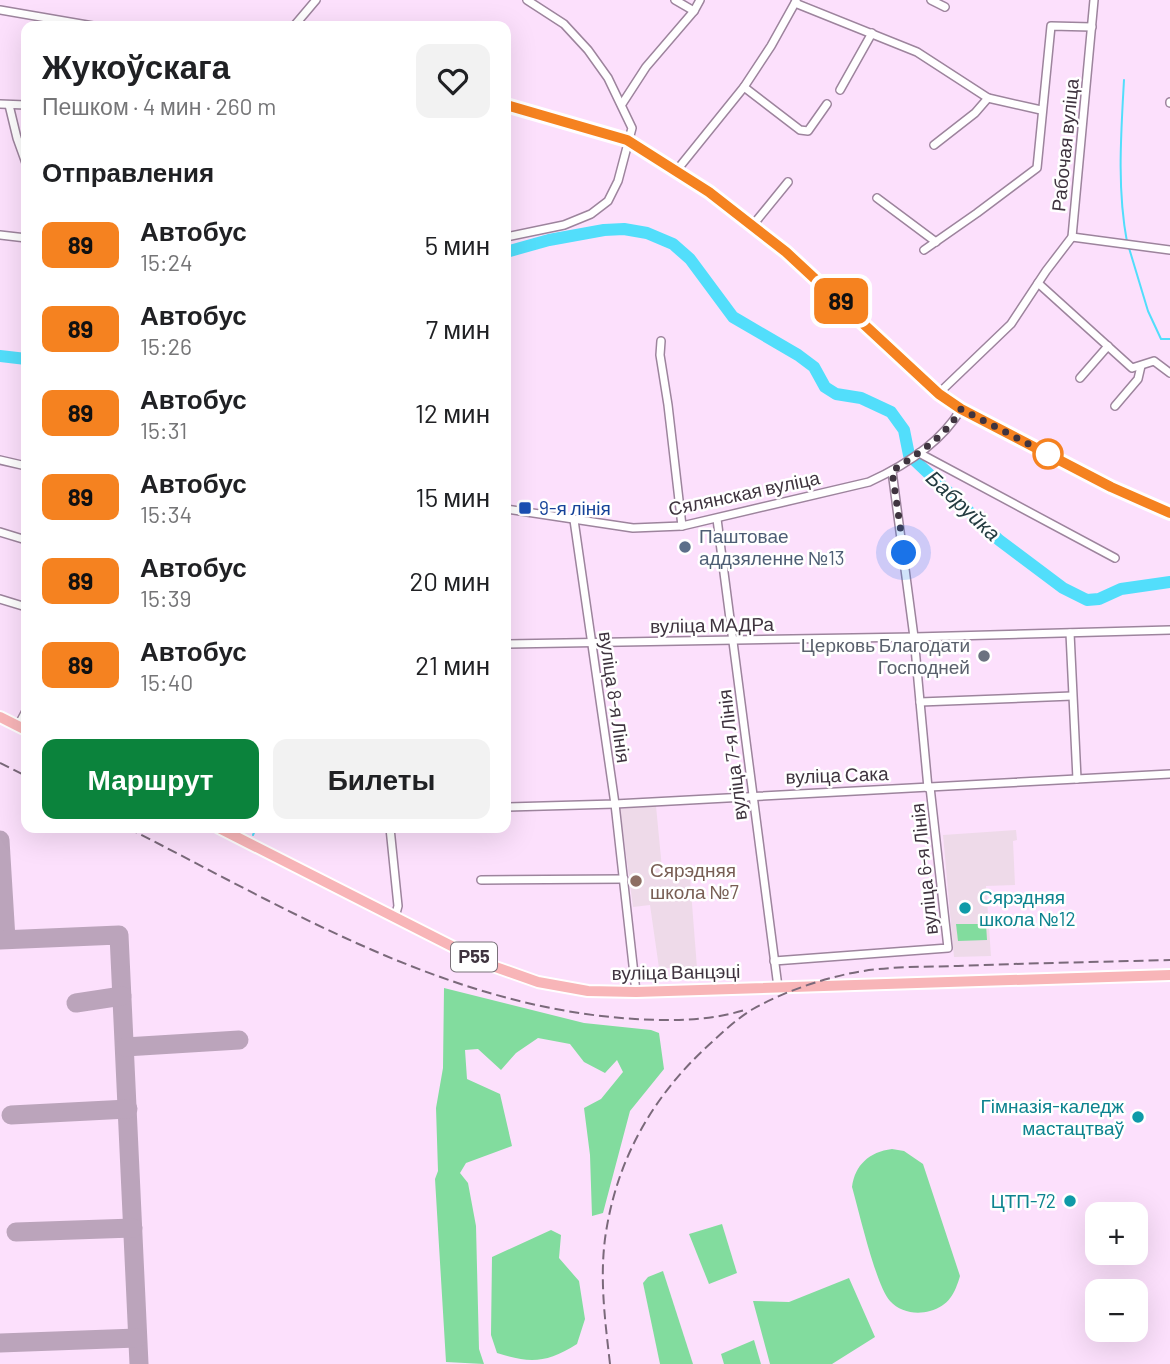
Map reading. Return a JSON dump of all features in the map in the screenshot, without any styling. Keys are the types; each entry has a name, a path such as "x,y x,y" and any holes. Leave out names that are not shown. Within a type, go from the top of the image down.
{"main road":[{"path":"0,717 21,728"},
{"name":"вуліца Ванцэці","path":"229,833 487,964 538,982 588,991 636,992 1170,975"}],"street":[{"path":"298,21 316,0"},
{"path":"511,236 564,225 591,214 608,201 618,181 632,128 608,78 588,50 564,24 527,0"},
{"path":"675,0 694,10"},
{"path":"622,104 646,67 700,0"},
{"path":"931,0 945,7"},
{"name":"Рабочая вуліца","path":"939,394 1011,324 1072,237 1094,0"},
{"path":"677,170 744,87 795,2 917,52 988,98 1041,110"},
{"path":"0,10 64,21"},
{"path":"923,250 1037,168 1051,26 1092,27"},
{"path":"840,90 872,33"},
{"path":"744,87 800,130 808,131 827,104"},
{"path":"934,145 975,113 988,98"},
{"path":"21,105 2,104 21,149"},
{"path":"511,106 627,140 677,170 786,252 939,394 961,409 1111,487 1170,513"},
{"path":"752,225 788,182"},
{"path":"877,198 936,242"},
{"path":"0,235 21,237"},
{"path":"1072,237 1170,250"},
{"path":"1038,283 1132,368 1154,361 1170,373"},
{"path":"661,341 660,355 682,526"},
{"path":"1080,378 1108,346"},
{"path":"1115,405 1138,379 1141,366"},
{"name":"Сялянская вуліца","path":"511,510 633,528 682,526 716,519 869,482 919,453 951,426 961,409"},
{"path":"919,453 1115,558"},
{"path":"0,460 21,465"},
{"name":"вуліца 6-я Лінія","path":"774,961 948,948 914,637 892,471"},
{"name":"вуліца 7-я Лінія","path":"716,519 778,987"},
{"name":"вуліца 8-я Лінія","path":"574,520 615,804 636,992"},
{"path":"0,532 21,539"},
{"path":"0,599 21,605"},
{"name":"вуліца МАДРа","path":"511,644 1170,630"},
{"path":"1069,633 1077,779"},
{"path":"920,702 1072,696"},
{"name":"вуліца Сака","path":"511,807 615,804 752,794 929,788 1170,774"},
{"path":"391,833 398,906 395,917"},
{"path":"481,880 624,879"}],"shaded area":[{"path":"656,806 663,879 690,878 697,968 659,968 650,905 633,907 620,809"},
{"path":"1016,830 1017,840 1013,841 1015,885 986,886 991,956 954,957 943,835"}],"green space":[{"path":"956,924 986,924 987,940 958,941"},
{"path":"444,988 584,1023 651,1030 659,1033 664,1069 630,1111 603,1213 592,1216 590,1155 584,1108 601,1099 623,1072 617,1060 605,1073 584,1062 570,1044 538,1038 516,1053 501,1070 478,1049 465,1050 467,1079 500,1094 512,1146 466,1163 460,1173 468,1183 476,1226 479,1349 484,1364 446,1362 435,1179 438,1171 436,1108 443,1068"},
{"path":"892,1149 904,1151 923,1164 960,1276 947,1302 937,1309 925,1312 909,1312 898,1308 885,1293 874,1265 852,1187 856,1172 865,1161 876,1153"},
{"path":"722,1224 737,1273 709,1284 689,1234"},
{"path":"551,1230 561,1235 559,1258 579,1281 585,1319 577,1344 556,1355 538,1360 519,1359 497,1353 491,1335 492,1257"},
{"path":"663,1271 693,1364 660,1364 643,1283 648,1277"},
{"path":"849,1278 875,1337 832,1364 770,1364 753,1301 789,1302"},
{"path":"754,1340 761,1364 724,1364 721,1354"}],"waterway":[{"path":"1124,80 1121,182 1127,242"},
{"name":"Бабруйка","path":"511,251 549,240 624,229 647,233 673,244 690,259 733,317 798,355 814,367 825,387 836,394 861,398 891,412 904,430 909,455 999,540 1063,588 1087,600 1099,599 1121,589 1170,582"},
{"path":"1129,248 1148,311 1161,339 1170,339"},
{"name":"Бабруйка","path":"0,356 21,358"}],"taxiway":[{"path":"0,840 6,939"},
{"path":"0,940 119,935 139,1364"},
{"path":"76,1003 122,996"},
{"path":"125,1047 239,1040"},
{"path":"11,1115 128,1109"},
{"path":"16,1232 133,1228"},
{"path":"0,1343 137,1338"}],"railway":[{"path":"0,763 21,774"},
{"path":"138,833 310,922 372,950 500,996 567,1011 635,1019 690,1019 745,1010"},
{"path":"610,1364 603,1265 606,1232 620,1177 642,1128 657,1104 692,1062 742,1016 799,988 861,971 1170,960"}],"bus line":[{"name":"89","path":"511,106 627,140 660,160 709,192 786,252 939,394 961,409 1111,487 1170,513"}],"place":[{"name":"9-я лінія","path":"525,508"},
{"name":"Паштовае аддзяленне №13","path":"685,547"},
{"name":"Церковь Благодати Господней","path":"984,656"},
{"name":"Сярэдняя школа №7","path":"636,881"},
{"name":"Сярэдняя школа №12","path":"965,908"},
{"name":"Гімназія-каледж мастацтваў","path":"1138,1117"},
{"name":"ЦТП-72","path":"1070,1201"}],"route":[{"path":"904,553 892,471 951,426 961,409 1048,454"}]}
